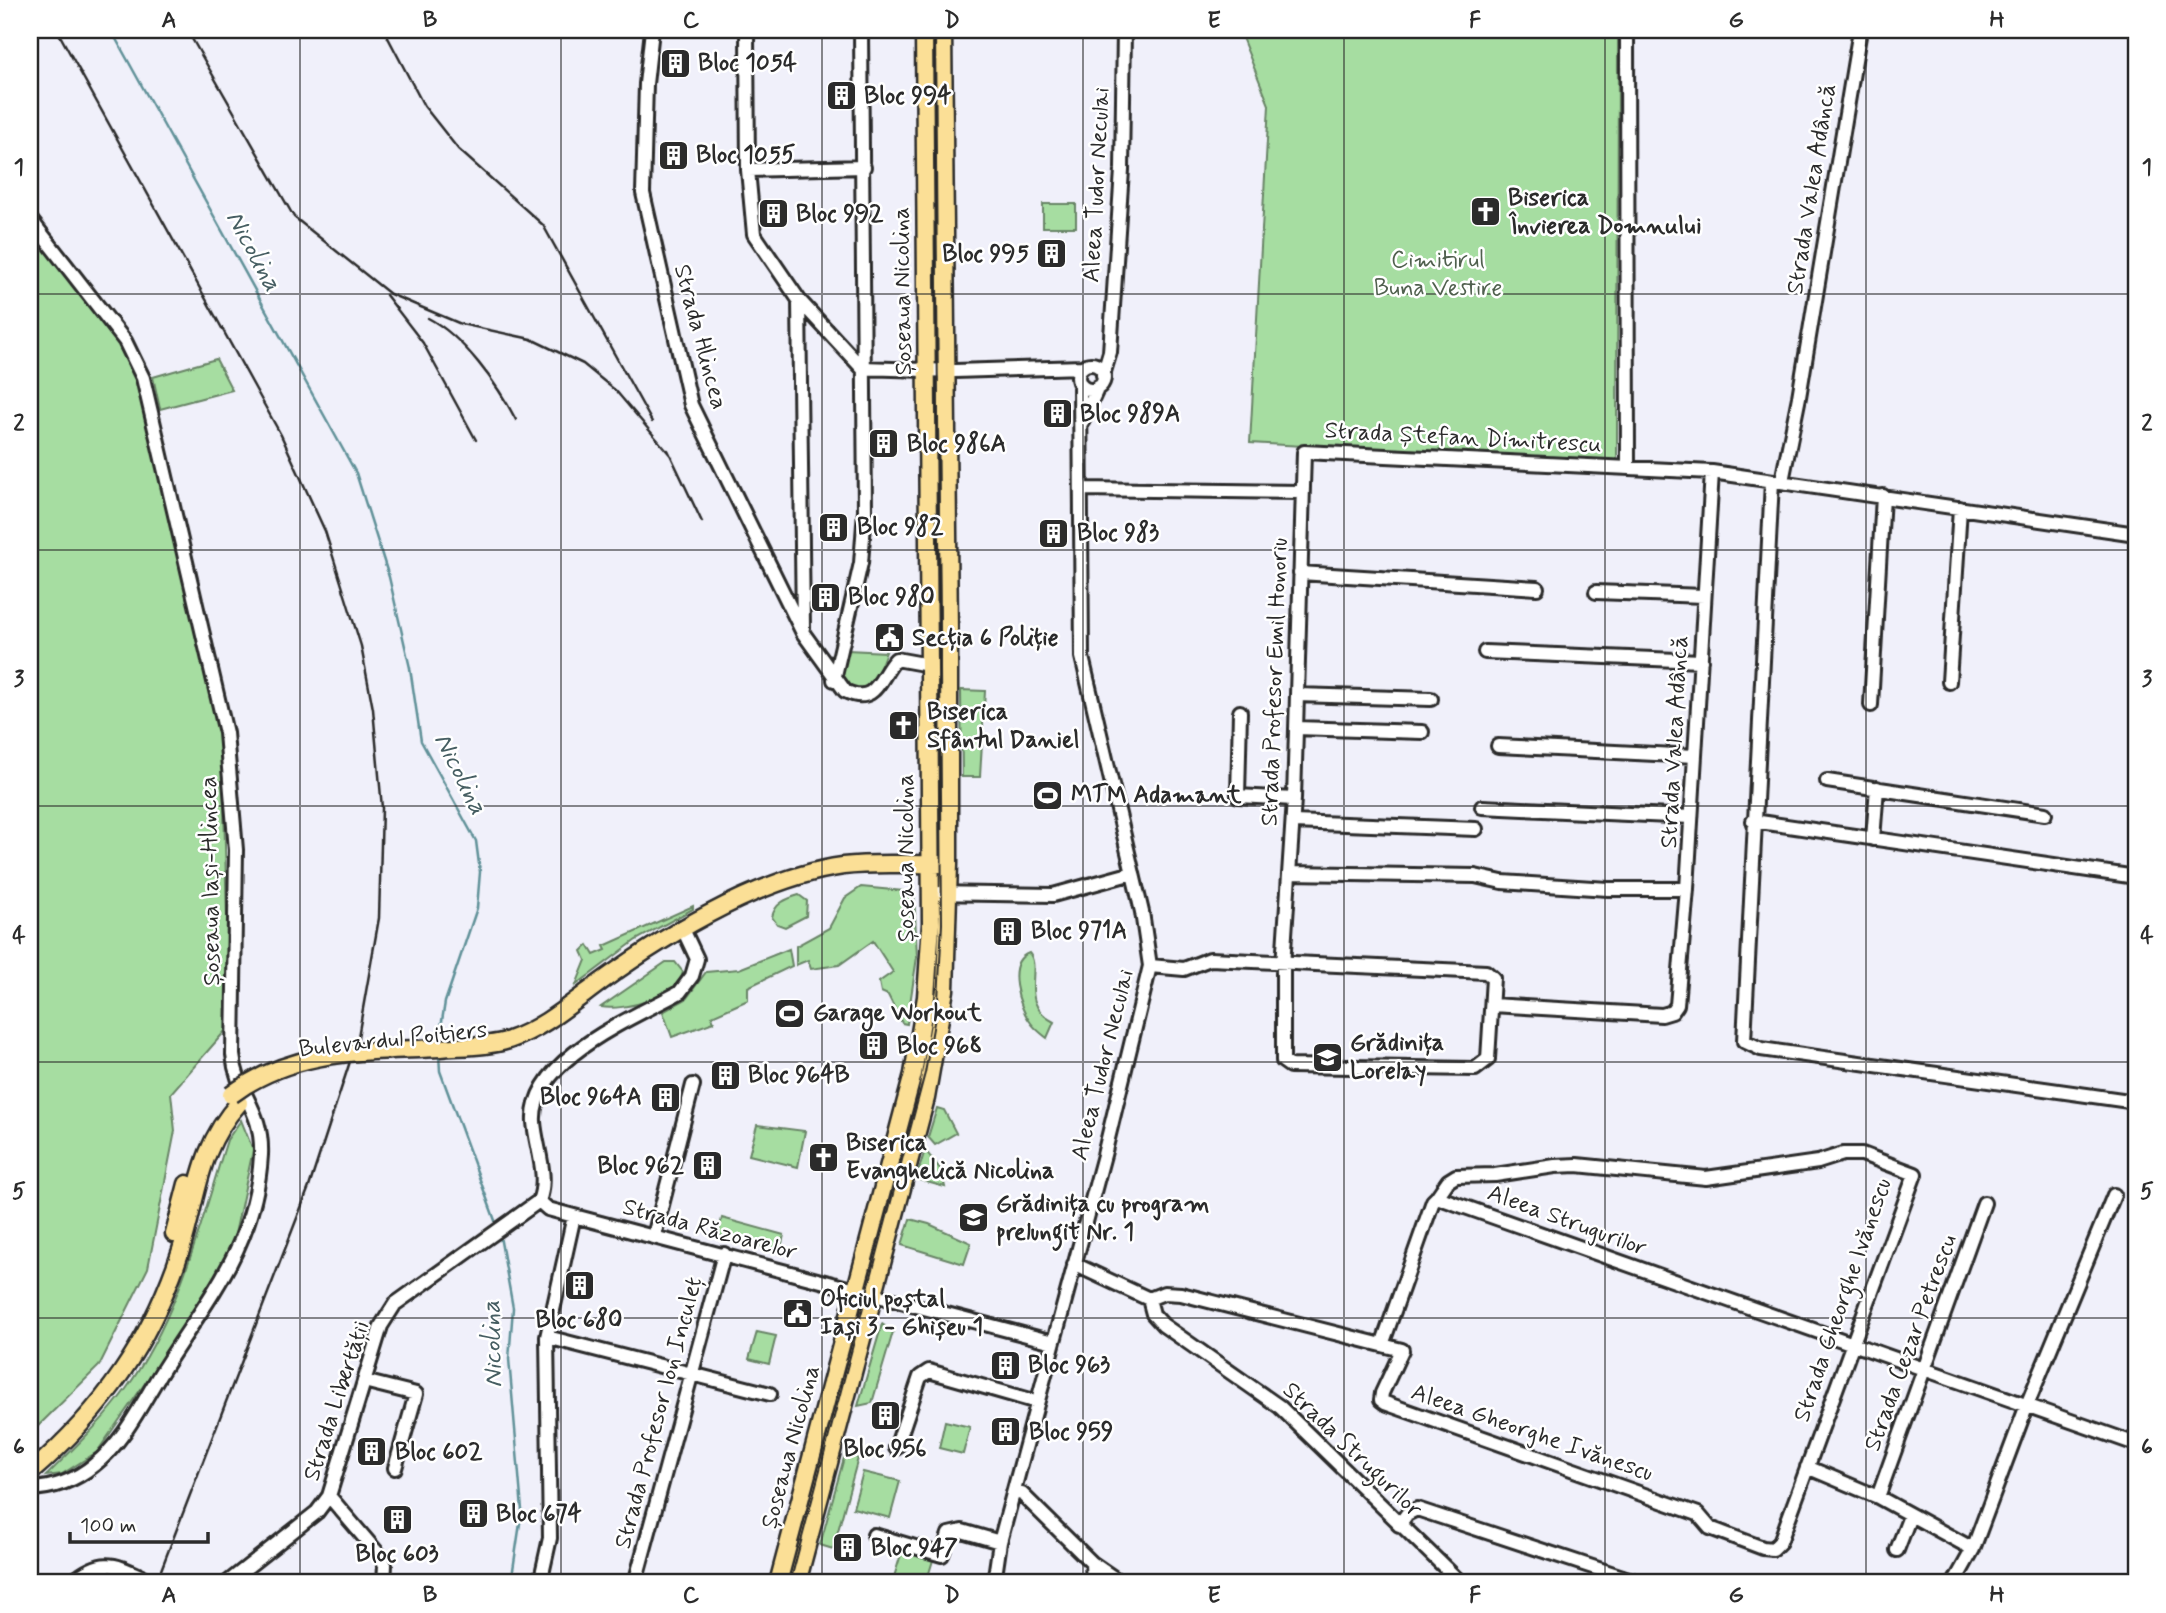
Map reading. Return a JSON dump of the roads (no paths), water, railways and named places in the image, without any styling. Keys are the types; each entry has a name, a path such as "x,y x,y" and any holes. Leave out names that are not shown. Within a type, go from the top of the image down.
{"main road":[{"name":"Șoseaua Nicolina","path":"778,1583 919,1046 929,968 924,30"},
{"name":"Șoseaua Nicolina","path":"797,1583 939,1038 947,968 949,869 943,30"},
{"name":"Bulevardul Poitiers","path":"30,1459 58,1435 90,1400 139,1325 173,1241 195,1151 212,1118 255,1078 287,1064 318,1056 479,1046 507,1041 589,997 684,932 816,871 845,866 949,869"},
{"name":"Bulevardul Poitiers","path":"30,1472 66,1441 99,1406 149,1328 181,1248 205,1155 235,1099"}],"street":[{"name":"Strada Hlincea","path":"652,30 646,84 643,193 691,405 803,633 834,680"},
{"path":"747,30 748,170 756,240 799,300 862,368 945,371 1059,367 1083,373 1097,366 1101,381 1088,390 1083,373"},
{"path":"861,30 864,167 864,532 861,563 834,680 845,691 862,695 881,683 887,667 896,659 929,665"},
{"name":"Aleea Tudor Neculai","path":"1081,425 1108,365 1122,170 1124,30"},
{"path":"1627,30 1628,467"},
{"name":"Strada Valea Adâncă","path":"1860,30 1800,397 1777,481 1753,821 1742,1035 1750,1046 2136,1102"},
{"path":"748,170 864,167"},
{"name":"Șoseaua Iași-Hlincea","path":"30,219 125,341 143,378 226,733 236,850 233,1055 236,1079 254,1107 261,1131 259,1167 239,1250 218,1290 111,1449 76,1478 30,1489"},
{"path":"799,300 803,633"},
{"path":"1083,373 1109,342"},
{"name":"Aleea Tudor Neculai","path":"994,1583 1000,1542 1150,966 1133,873 1082,657 1083,373"},
{"name":"Strada Ștefan Dimitrescu","path":"1302,492 1304,452 1628,467 1712,472 2136,534"},
{"name":"Strada Valea Adâncă","path":"1492,1005 1662,1014 1672,1012 1677,1005 1688,889 1712,472"},
{"path":"1081,489 1302,492"},
{"name":"Strada Profesor Emil Honoriu","path":"1302,492 1294,799 1283,965 1283,1061 1290,1066 1480,1068 1489,1055 1492,1005"},
{"path":"1871,705 1883,496"},
{"path":"1949,682 1960,508"},
{"path":"1300,573 1537,588"},
{"path":"1596,592 1704,596"},
{"path":"1485,652 1701,661"},
{"path":"1297,695 1431,699"},
{"path":"1240,712 1238,796 1294,799"},
{"path":"1296,728 1422,732"},
{"path":"1498,746 1695,756"},
{"path":"1827,781 2045,814"},
{"path":"1873,839 1877,788"},
{"path":"1482,807 1691,817"},
{"path":"1753,821 2136,877"},
{"path":"1293,822 1476,829"},
{"path":"930,893 1053,895 1133,873"},
{"path":"1289,873 1475,876 1502,882 1608,889 1688,889"},
{"path":"539,1201 543,1181 534,1119 541,1091 562,1066 601,1033 680,992 688,985 697,959 684,932"},
{"path":"1150,966 1184,968 1210,960 1490,974 1493,978 1492,1005"},
{"path":"654,1236 693,1085"},
{"name":"Strada Gheorghe Ivănescu","path":"1437,1197 1448,1181 1456,1176 1495,1175 1555,1166 1577,1165 1706,1178 1818,1162 1843,1154 1862,1154 1914,1174 1777,1546 1763,1548 1716,1530"},
{"path":"1954,1583 1973,1549 2027,1405 2114,1195"},
{"path":"1074,1264 1149,1299 1164,1293 1181,1294 1382,1345 1433,1201 1437,1197"},
{"name":"Aleea Strugurilor","path":"1437,1197 2136,1444"},
{"name":"Strada Răzoarelor","path":"539,1201 548,1209 1053,1342"},
{"name":"Strada Libertății","path":"227,1583 317,1512 329,1496 381,1326 395,1304 539,1201"},
{"name":"Strada Cezar Petrescu","path":"1878,1497 1984,1203"},
{"path":"541,1583 550,1538 547,1337 574,1216"},
{"name":"Strada Profesor Ion Inculeț","path":"635,1583 724,1254"},
{"name":"Strada Strugurilor","path":"1149,1299 1153,1314 1163,1325 1280,1407 1461,1583"},
{"path":"547,1337 693,1372 770,1394"},
{"name":"Aleea Gheorghe Ivănescu","path":"1382,1345 1402,1350 1382,1392 1381,1400 1385,1403 1698,1514 1716,1530"},
{"path":"896,1448 920,1377 929,1371 1037,1402"},
{"path":"364,1381 416,1394 395,1468"},
{"path":"1807,1467 1878,1497 1973,1549"},
{"path":"1014,1492 1022,1494 1093,1563 1121,1583"},
{"path":"329,1496 381,1557 385,1565 384,1583"},
{"path":"1399,1525 1407,1514 1417,1509 1640,1583"},
{"path":"1896,1550 1910,1516"},
{"path":"874,1535 942,1556 949,1534 962,1531 1000,1542"},
{"path":"71,1583 90,1567 108,1563 156,1583"},
{"path":"1093,1563 1093,1583"}],"waterway":[{"name":"Nicolina","path":"111,30 356,473 389,577 410,668 421,741 476,841 480,872 477,908 445,1002 439,1040"},
{"name":"Nicolina","path":"439,1054 440,1071 497,1226"},
{"name":"Nicolina","path":"500,1236 513,1308 509,1359 522,1510 511,1583"}],"tram line":[{"path":"790,1583 925,1073 938,1000 942,924 935,30"}],"railway":[{"path":"57,30 281,435 325,531 361,646 373,709 382,808 379,918 358,1037 309,1187 156,1583"},
{"path":"187,30 294,217 390,294 461,324 531,339 583,364 616,391 672,457"},
{"path":"384,30 424,106 458,149 543,225 652,422"},
{"path":"386,295 423,343 476,440"},
{"path":"428,318 466,349 500,392 516,420"},
{"path":"668,450 702,522"}],"place":[{"name":"Bloc 1054","path":"675,63"},
{"name":"Bloc 994","path":"841,96"},
{"name":"Bloc 1055","path":"673,155"},
{"name":"Biserica Învierea Domnului","path":"1485,212"},
{"name":"Bloc 992","path":"773,214"},
{"name":"Bloc 995","path":"1052,254"},
{"name":"Bloc 989A","path":"1057,414"},
{"name":"Bloc 986A","path":"884,444"},
{"name":"Bloc 982","path":"834,527"},
{"name":"Bloc 983","path":"1054,533"},
{"name":"Bloc 980","path":"825,597"},
{"name":"Secția 6 Poliție","path":"889,638"},
{"name":"Biserica Sfântul Daniel","path":"904,726"},
{"name":"MTM Adamant","path":"1048,795"},
{"name":"Bloc 971A","path":"1008,931"},
{"name":"Garage Workout","path":"790,1013"},
{"name":"Bloc 968","path":"874,1046"},
{"name":"Grădinița Lorelay","path":"1327,1057"},
{"name":"Bloc 964B","path":"725,1075"},
{"name":"Bloc 964A","path":"665,1097"},
{"name":"Biserica Evanghelică Nicolina","path":"823,1157"},
{"name":"Bloc 962","path":"707,1166"},
{"name":"Grădinița cu program prelungit Nr. 1","path":"973,1218"},
{"name":"Bloc 680","path":"579,1286"},
{"name":"Oficiul poștal Iași 3 - Ghișeu 1","path":"797,1313"},
{"name":"Bloc 963","path":"1005,1365"},
{"name":"Bloc 956","path":"885,1415"},
{"name":"Bloc 959","path":"1006,1432"},
{"name":"Bloc 602","path":"372,1452"},
{"name":"Bloc 674","path":"473,1514"},
{"name":"Bloc 603","path":"397,1520"},
{"name":"Bloc 947","path":"848,1548"}],"park label":[{"name":"Cimitirul Buna Vestire","path":"1438,274"}]}
